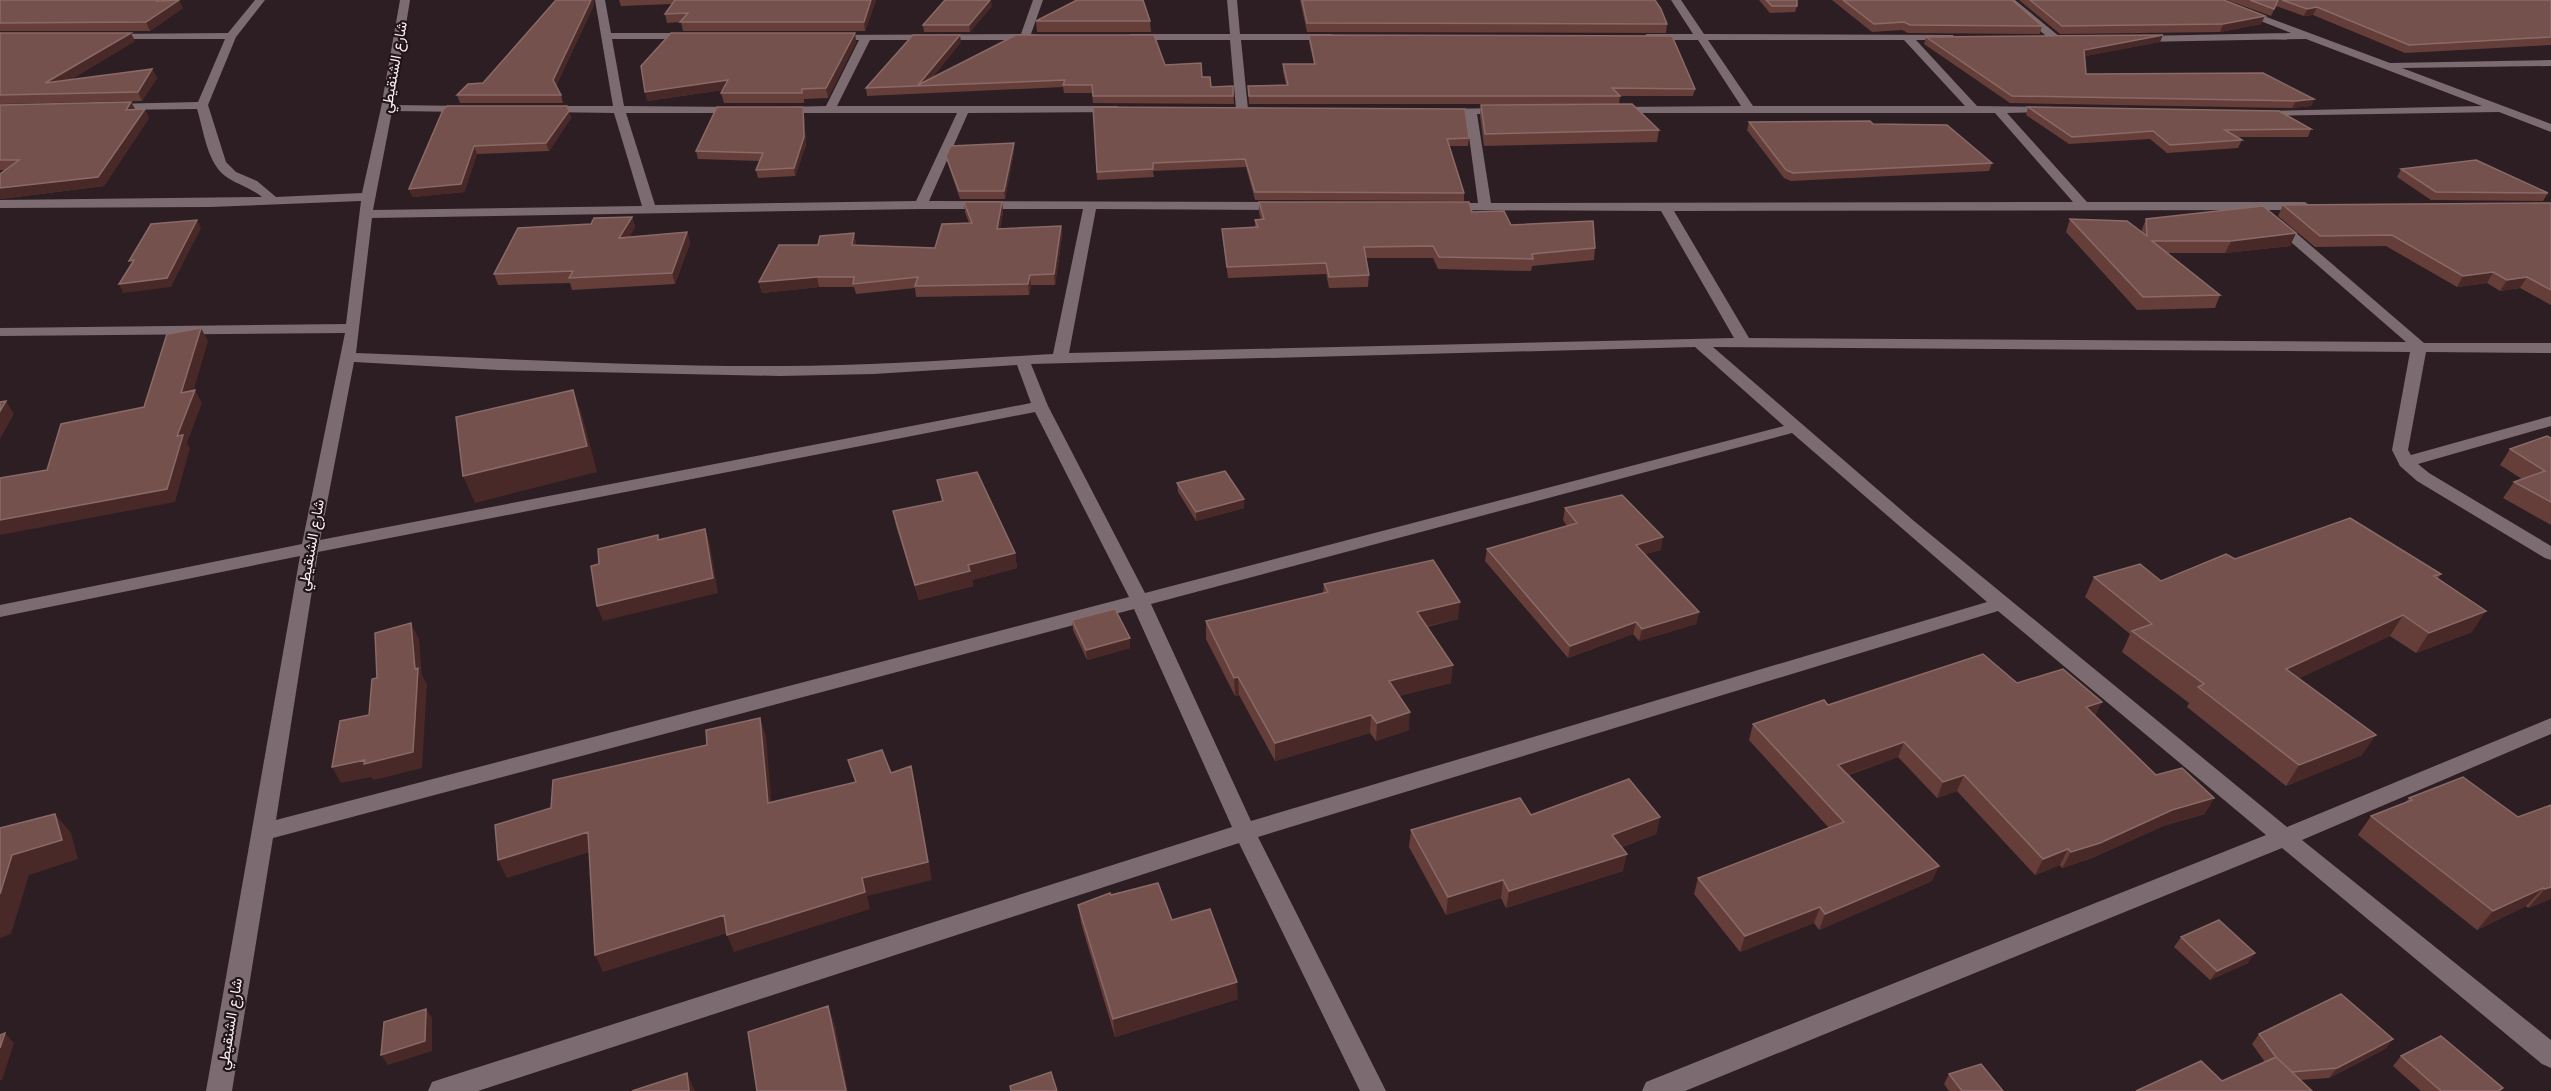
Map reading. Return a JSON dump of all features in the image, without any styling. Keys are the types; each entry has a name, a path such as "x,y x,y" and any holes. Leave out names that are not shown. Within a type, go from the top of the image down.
{"street":[{"path":"260,0 231,36 202,105 220,164 232,175 254,184 274,201"},
{"name":"شارع الشنقيطي","path":"219,1091 310,548 353,328 367,206 387,108 405,0"},
{"path":"600,0 619,109 649,208"},
{"path":"1025,37 1038,0"},
{"path":"1232,0 1242,109"},
{"path":"1676,0 1748,108"},
{"path":"2009,0 2056,39"},
{"path":"2212,0 2551,128"},
{"path":"104,36 231,36"},
{"path":"606,36 701,36"},
{"path":"2125,39 2308,36"},
{"path":"819,37 1048,37"},
{"path":"830,110 866,37"},
{"path":"1118,37 1343,37"},
{"path":"1641,37 1964,38"},
{"path":"1907,37 1973,108"},
{"path":"2033,38 2067,39"},
{"path":"2384,65 2551,63"},
{"path":"102,108 202,105"},
{"path":"387,108 480,109"},
{"path":"1598,110 1748,108 2068,110"},
{"path":"1997,108 2083,205"},
{"path":"538,109 748,110"},
{"path":"771,110 1126,109"},
{"path":"2246,114 2341,114 2499,109"},
{"path":"921,205 964,110"},
{"path":"1425,111 1517,111"},
{"path":"1471,111 1485,207"},
{"path":"0,204 274,201 367,206 649,208 1091,204 1294,206"},
{"path":"1060,358 1091,204"},
{"path":"1437,207 2083,205 2314,207"},
{"path":"2256,206 2419,346"},
{"path":"1666,208 1744,342"},
{"path":"0,332 353,328"},
{"path":"1699,342 1794,428 2000,604 2551,1056"},
{"path":"347,357 499,365 780,371 1023,362 1060,358 1699,342 2551,348"},
{"path":"2419,346 2400,450 2406,462 2423,477 2551,554"},
{"path":"1023,362 1040,406 1140,601 1245,832 1373,1091"},
{"path":"0,611 310,548 1040,406"},
{"path":"2406,462 2551,420"},
{"path":"262,832 1794,428"},
{"path":"441,1091 1245,832 2000,604"},
{"path":"1655,1091 2286,837 2551,726"}],"building":[{"path":"0,0 179,0 146,22 0,23"},
{"path":"556,0 591,0 553,80 561,95 457,95 468,84 483,83"},
{"path":"675,0 871,0 864,22 680,22 688,13 665,14"},
{"path":"945,0 990,0 969,25 923,25"},
{"path":"1077,0 1143,0 1150,21 1036,21"},
{"path":"1302,0 1655,0 1667,24 1307,23"},
{"path":"1766,0 1797,0 1797,6 1772,6"},
{"path":"1843,0 2012,0 2042,26 1910,25 1904,22 1874,24"},
{"path":"2030,0 2224,0 2265,16 2223,24 2062,26"},
{"path":"2250,0 2278,0 2274,9"},
{"path":"2282,0 2551,0 2551,37 2409,45 2317,7 2307,9"},
{"path":"0,33 131,33 45,83 152,69 138,92 0,95"},
{"path":"671,33 855,33 826,88 802,89 802,93 721,93 728,80 645,92 641,66"},
{"path":"913,35 960,35 918,85 1016,35 1154,35 1165,65 1201,63 1202,77 1210,77 1211,87 1233,86 1233,96 1093,96 1092,85 1063,85 1065,80 866,88"},
{"path":"1309,35 1672,36 1695,89 1612,88 1620,96 1249,96 1248,86 1288,85 1283,64 1315,64"},
{"path":"2163,35 2084,50 2086,74 2263,73 2314,99 2296,101 2012,96 1926,37"},
{"path":"131,102 126,110 145,109 98,177 0,188 0,174 19,160 0,160 0,105"},
{"path":"1632,104 1659,130 1485,134 1481,105"},
{"path":"447,106 567,106 569,111 546,143 474,146 461,184 409,189 443,110"},
{"path":"717,107 803,107 804,137 794,168 756,170 763,153 696,151"},
{"path":"1093,107 1465,109 1469,138 1447,139 1464,193 1255,192 1245,159 1153,163 1153,169 1097,172"},
{"path":"2028,107 2279,111 2311,129 2225,130 2242,140 2170,145 2153,131 2072,137"},
{"path":"1870,121 1873,124 1947,125 1992,163 1793,173 1786,170 1749,122"},
{"path":"1014,143 1004,191 959,191 946,156 951,146"},
{"path":"2476,160 2548,193 2436,192 2401,169"},
{"path":"964,202 1002,202 997,229 1061,226 1054,274 1030,275 1028,284 915,286 918,277 853,284 854,277 817,277 759,282 779,245 818,245 820,236 854,233 852,245 935,248 942,224 972,223"},
{"path":"1259,202 1469,202 1472,212 1504,211 1511,225 1593,221 1595,248 1532,254 1533,259 1439,257 1433,246 1364,247 1369,275 1329,277 1326,263 1227,267 1222,229 1258,227 1255,220 1264,219"},
{"path":"2551,203 2551,290 2527,277 2507,280 2493,272 2463,276 2392,235 2320,236 2283,205"},
{"path":"2263,206 2296,233 2231,241 2152,241 2220,295 2143,297 2070,219 2127,221 2147,236 2146,219"},
{"path":"632,217 619,238 687,232 672,273 569,278 573,271 494,274 518,228 591,224 594,218"},
{"path":"197,220 167,278 119,284 134,260 129,261 151,224"},
{"path":"201,328 181,393 195,390 177,436 183,435 167,489 0,520 0,478 47,470 61,424 144,407 167,334"},
{"path":"573,390 587,446 463,476 456,417"},
{"path":"6,401 0,411 0,402"},
{"path":"2547,436 2551,438 2551,502 2514,482 2545,471 2510,449"},
{"path":"1225,471 1244,499 1196,512 1177,483"},
{"path":"977,472 1015,553 968,565 970,571 915,585 893,511 943,501 937,480"},
{"path":"1622,495 1663,537 1636,545 1699,612 1642,629 1636,622 1570,646 1487,549 1577,523 1565,508"},
{"path":"2350,518 2441,574 2434,576 2486,611 2429,633 2403,615 2286,669 2376,735 2299,765 2198,687 2204,684 2132,631 2152,624 2094,577 2140,564 2161,581 2226,554 2235,559"},
{"path":"705,529 713,578 597,606 591,566 599,564 598,549 658,535 658,540"},
{"path":"1433,560 1460,602 1417,612 1453,665 1389,681 1410,712 1377,723 1371,715 1275,743 1238,677 1234,678 1206,621 1328,592 1324,584"},
{"path":"1115,609 1130,638 1086,650 1072,620"},
{"path":"411,623 415,669 418,668 413,752 364,764 365,760 332,767 340,721 369,715 372,679 377,678 375,633"},
{"path":"1983,654 2017,683 2063,669 2102,702 2086,707 2156,775 2182,768 2214,798 2172,810 2100,843 2071,852 2068,849 2043,859 1964,775 1943,782 1904,742 1838,765 1939,866 1825,914 1820,907 1745,936 1698,878 1844,822 1753,724 1824,700 1828,705"},
{"path":"760,718 768,803 856,782 848,760 882,750 891,773 911,766 928,862 862,878 865,892 727,935 724,915 595,955 588,832 498,860 495,825 551,808 553,780 707,745 706,730"},
{"path":"2463,777 2518,817 2551,805 2551,887 2543,888 2493,911 2371,816"},
{"path":"1629,779 1660,817 1612,835 1627,854 1509,891 1503,880 1448,897 1411,830 1520,798 1531,815"},
{"path":"55,814 62,840 12,855 0,894 0,828"},
{"path":"1158,883 1172,920 1210,909 1237,982 1113,1019 1078,905 1110,893 1111,895"},
{"path":"2219,920 2255,953 2217,971 2181,937"},
{"path":"2341,994 2393,1039 2337,1068 2292,1072 2276,1057 2259,1034"},
{"path":"828,1006 846,1091 757,1091 748,1032"},
{"path":"426,1009 425,1041 381,1055 384,1022"},
{"path":"5,1033 0,1048 0,1035"},
{"path":"2441,1036 2503,1088 2498,1091 2441,1091 2401,1056"},
{"path":"2276,1057 2312,1091 2136,1091 2201,1061 2222,1081"},
{"path":"1981,1064 2003,1091 1962,1091 1949,1074"},
{"path":"1051,1072 1057,1091 1011,1091 1010,1086"},
{"path":"687,1073 689,1091 632,1091"}]}
